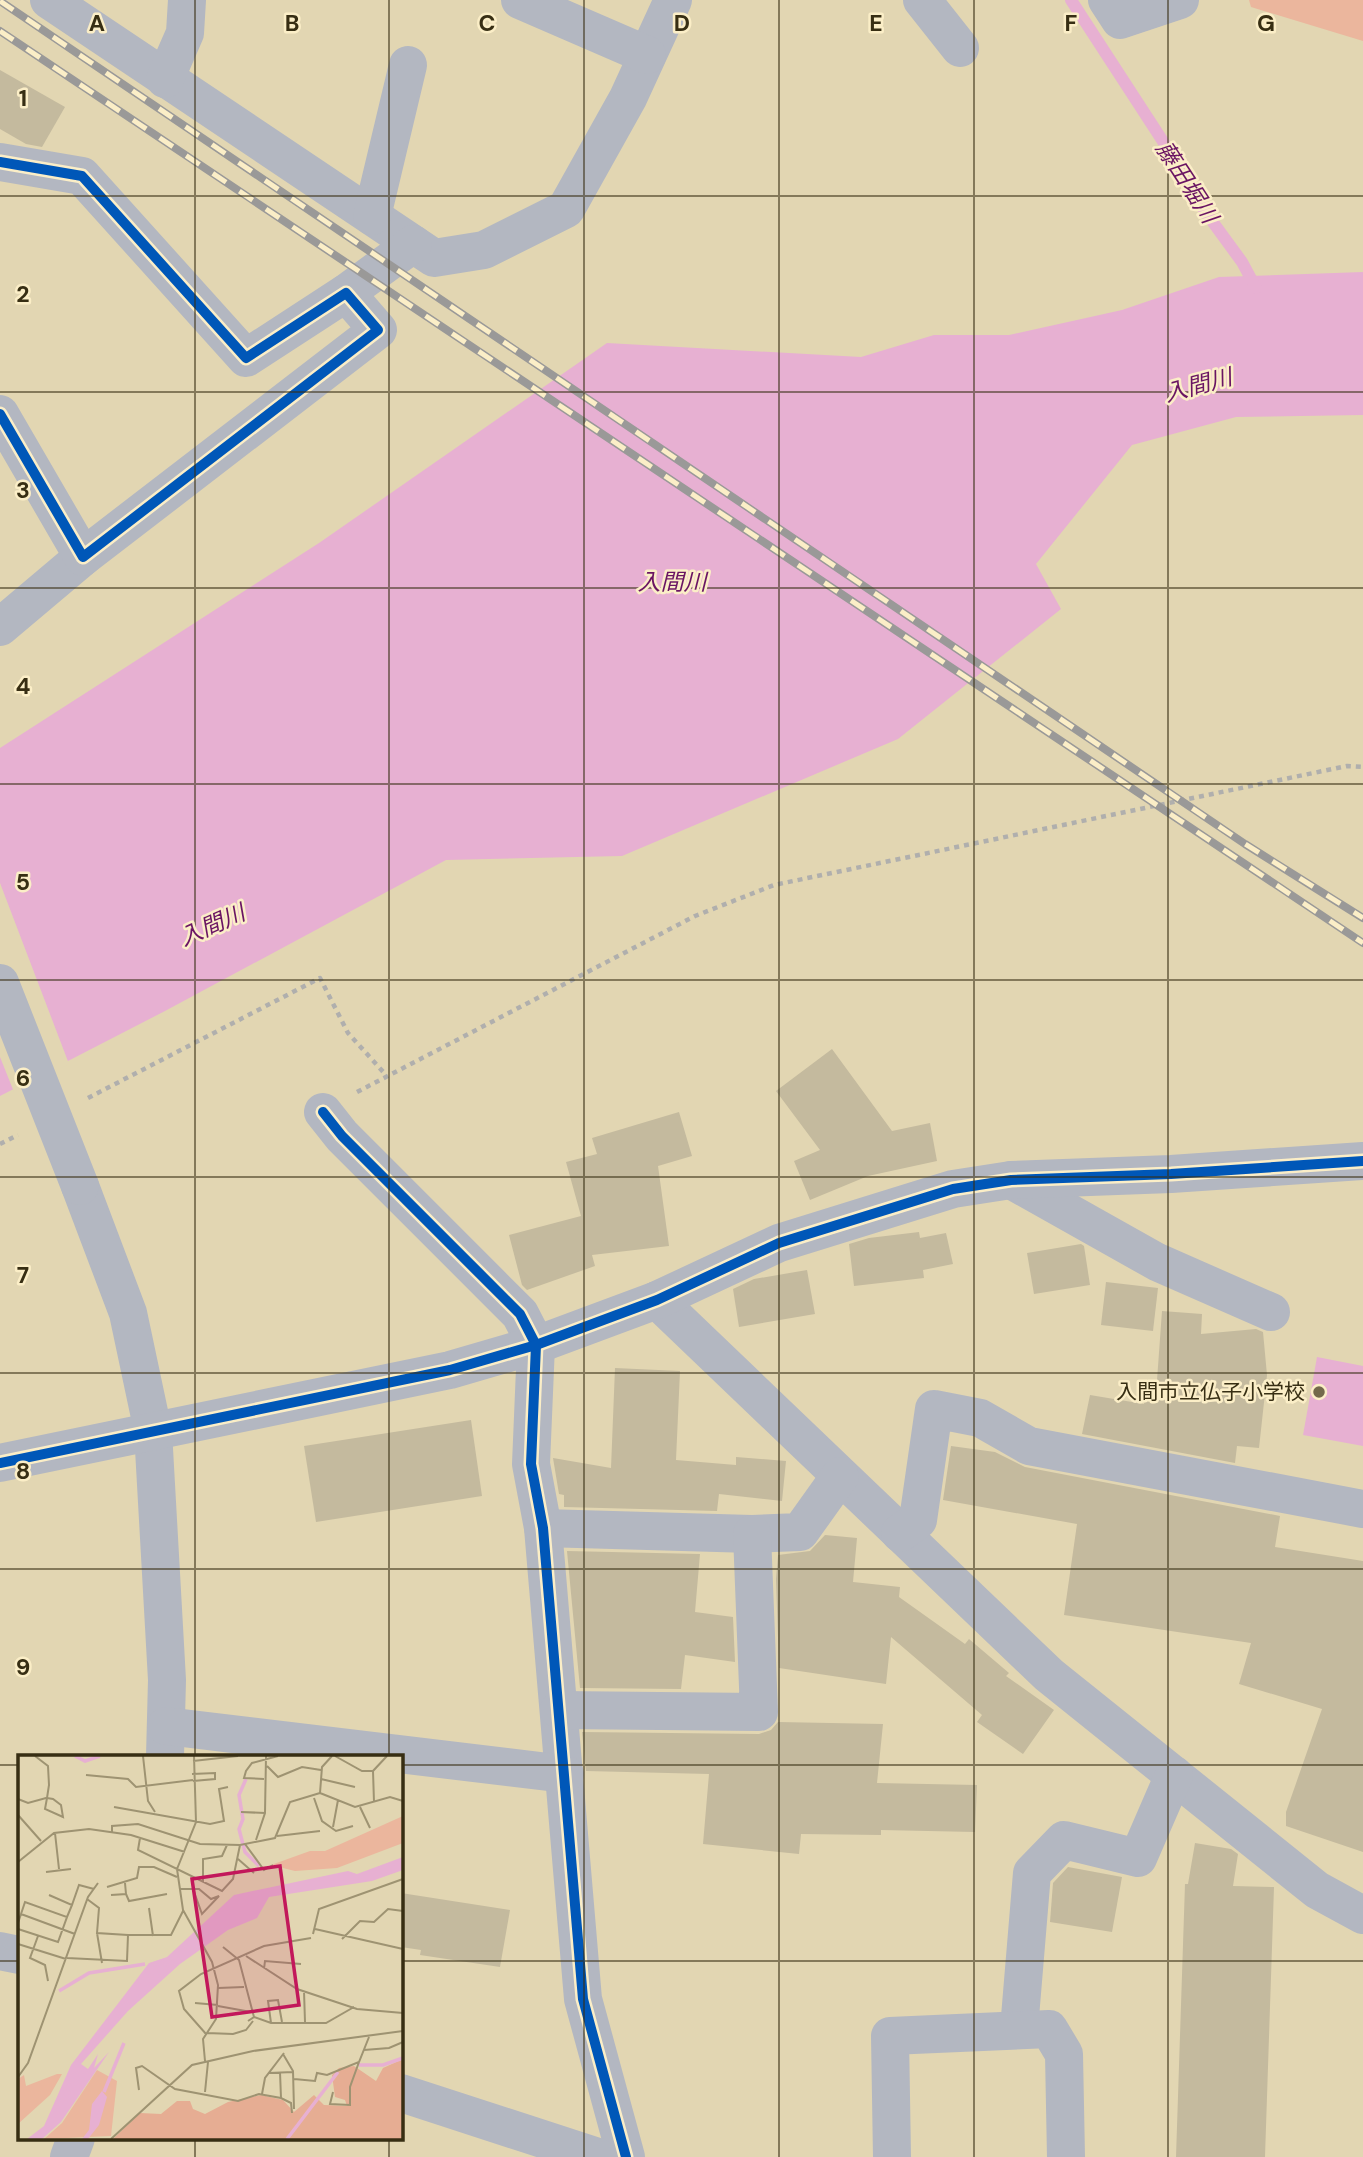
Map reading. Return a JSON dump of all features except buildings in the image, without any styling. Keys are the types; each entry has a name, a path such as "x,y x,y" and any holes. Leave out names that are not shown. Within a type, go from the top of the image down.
{"street":[{"path":"49,0 434,258 484,250 566,209 628,98 673,0"},
{"path":"165,79 185,33 187,0"},
{"path":"520,0 647,55"},
{"path":"922,0 960,48"},
{"path":"1107,0 1120,20 1180,0"},
{"path":"372,216 408,65"},
{"path":"0,162 82,176 246,358 346,293 413,244"},
{"path":"0,627 83,557 378,330 346,293"},
{"path":"0,414 83,557"},
{"path":"0,983 128,1313 153,1431 167,1680 165,1741 335,1755"},
{"path":"323,1112 342,1136 520,1314 536,1345 531,1464 543,1528 583,1999 626,2157"},
{"path":"0,1463 450,1370 536,1345 657,1300 779,1243 953,1189 1011,1180 1171,1174 1363,1161"},
{"path":"1011,1180 1157,1262 1271,1312"},
{"path":"657,1300 1049,1675 1317,1890 1363,1915"},
{"path":"901,1533 918,1520 934,1409 980,1418 1029,1446 1363,1509"},
{"path":"543,1528 752,1534 800,1532 840,1476"},
{"path":"559,1710 759,1712 752,1534"},
{"path":"402,1761 565,1774"},
{"path":"1019,2029 1032,1873 1063,1840 1138,1858 1174,1775"},
{"path":"0,1951 18,1955"},
{"path":"892,2157 890,2036 1019,2029 1049,2029 1064,2054 1066,2157"},
{"path":"402,2093 598,2157"},
{"path":"69,2157 75,2140"}],"path":[{"path":"323,1112 386,1076 695,916 774,885 1346,766 1363,767"},
{"path":"86,1099 320,978 348,1032 386,1076"},
{"path":"0,1144 24,1131"}],"shaded area":[{"path":"1249,0 1363,0 1363,41 1251,7"}],"water":[{"name":"入間川","path":"1363,272 1363,415 1236,417 1132,445 1036,564 1061,609 898,739 622,856 446,860 0,1096 0,748 319,543 607,343 861,357 934,335 1009,335 1122,310 1219,277"},
{"path":"1317,1357 1363,1366 1363,1446 1303,1435"}],"pier":[{"path":"0,883 69,1064 14,1092 0,1057"}],"waterway":[{"name":"藤田堀川","path":"1071,0 1204,210 1242,262 1256,288"}],"railway":[{"path":"0,1 1245,844 1363,918"},
{"path":"0,31 1363,943"}],"cycle path":[{"path":"0,162 82,176 246,358 346,293 378,330 83,557 0,414"},
{"path":"323,1112 342,1136 520,1314 536,1345 531,1464 543,1528 583,1999 626,2157"},
{"path":"0,1463 450,1370 536,1345 657,1300 779,1243 953,1189 1011,1180 1171,1174 1363,1161"}],"place":[{"name":"入間市立仏子小学校","path":"1319,1392"}]}
